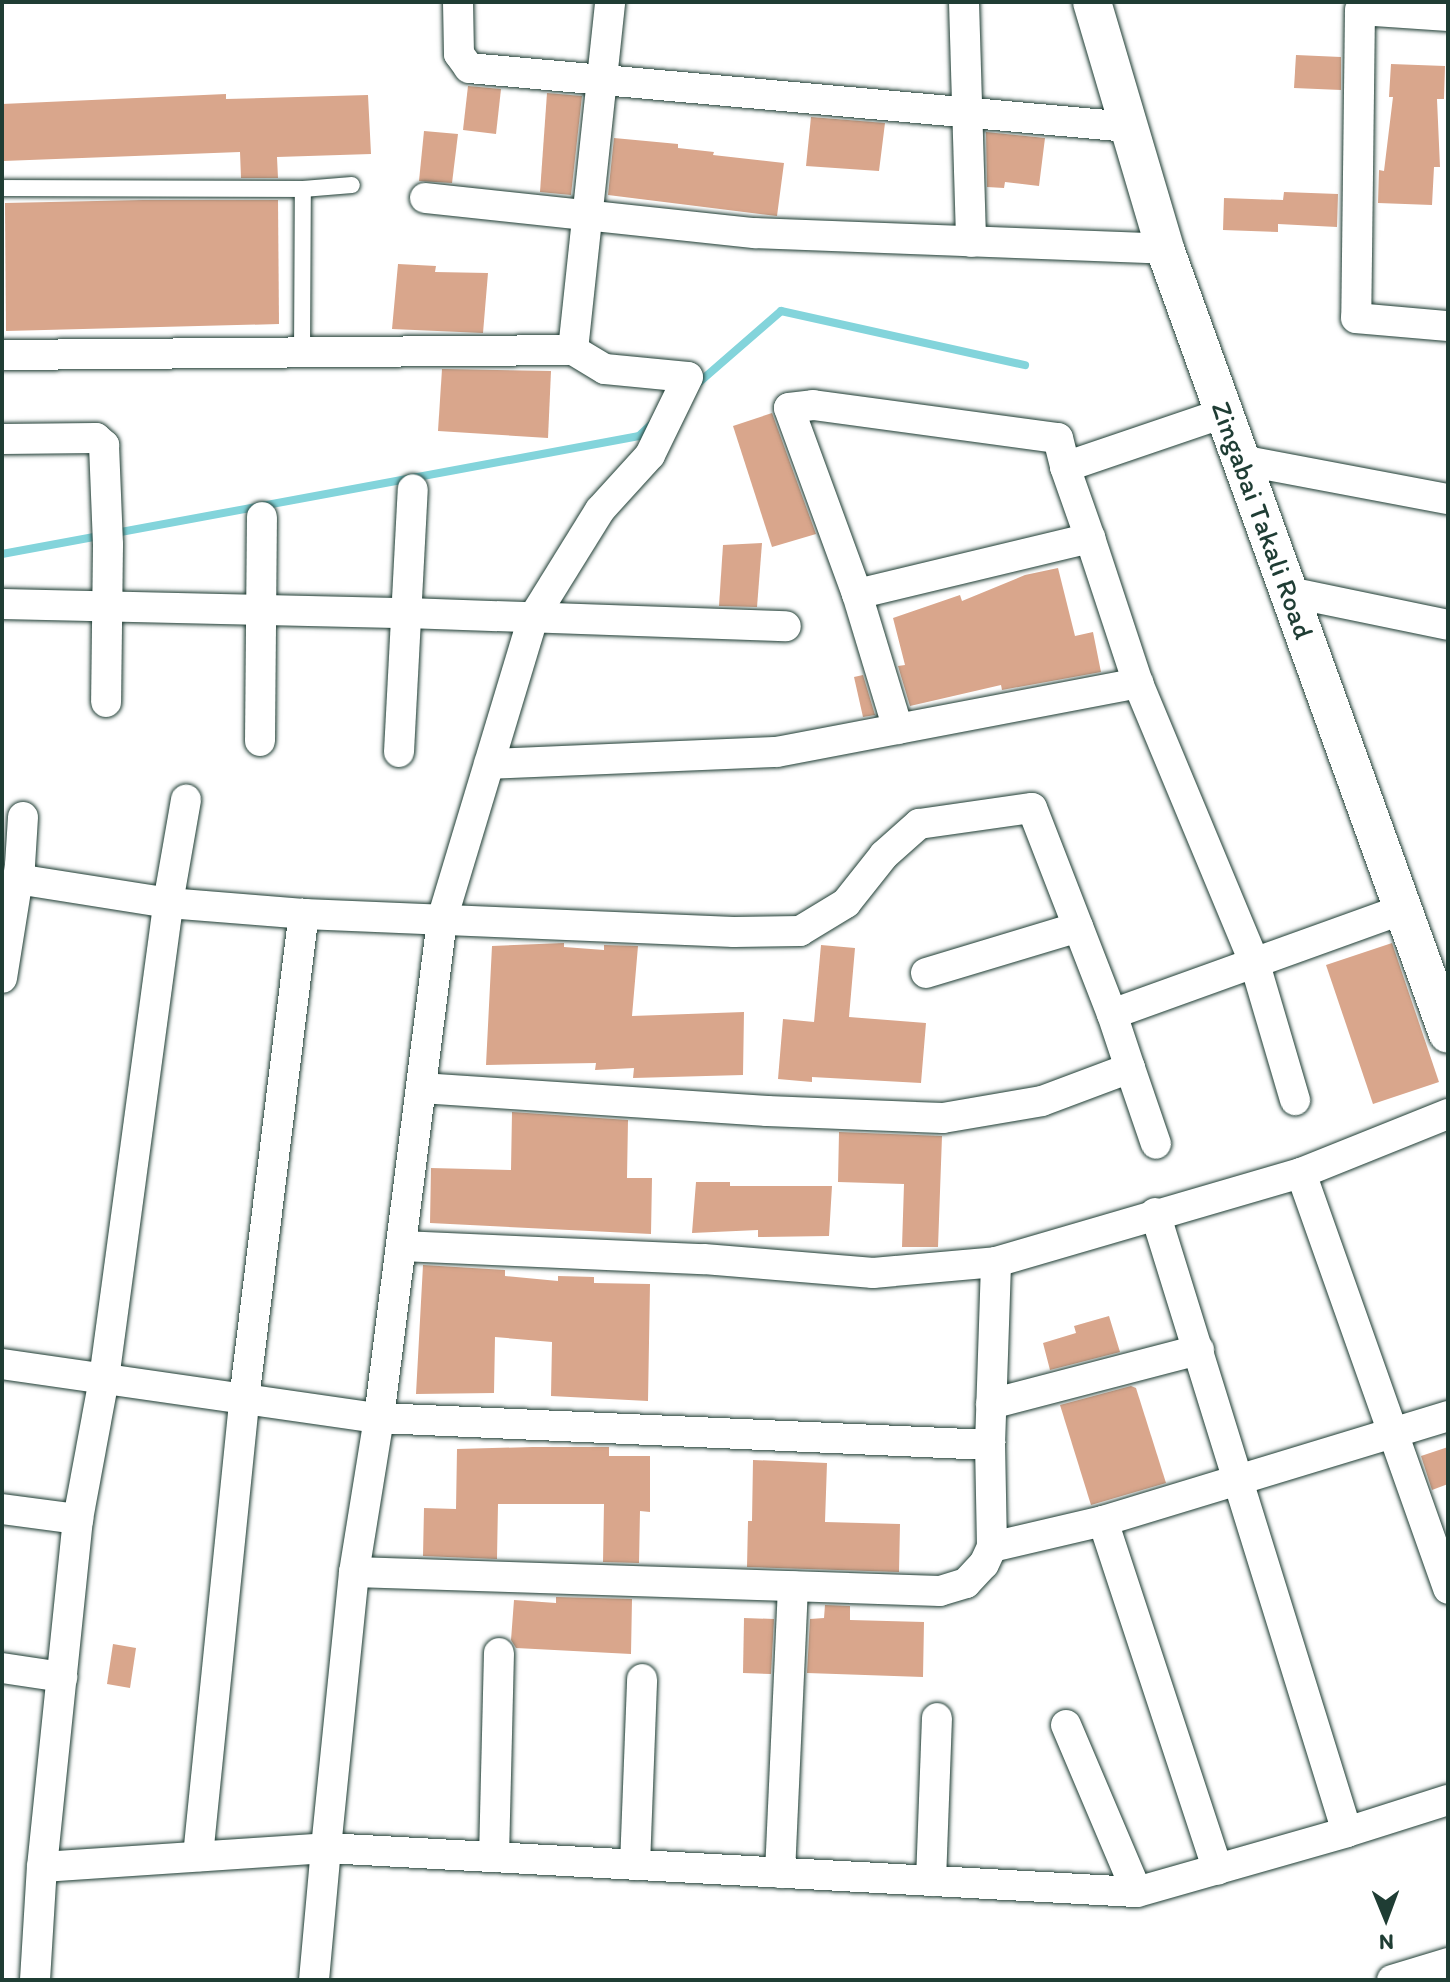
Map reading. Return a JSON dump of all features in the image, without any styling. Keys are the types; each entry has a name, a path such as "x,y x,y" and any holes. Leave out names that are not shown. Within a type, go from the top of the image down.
{"street":[{"path":"458,2 459,54 469,68 1129,127"},
{"path":"573,350 610,2"},
{"path":"964,2 971,242"},
{"name":"Zingabai Takali Road","path":"1092,2 1165,249 1448,1034"},
{"path":"1448,16 1355,6 1356,318 1448,326"},
{"path":"425,198 755,233 1165,249"},
{"path":"2,355 573,350 605,369 688,377 650,455 600,510 533,618 442,920 379,1418 354,1572 314,1980"},
{"path":"898,729 857,594 789,408 813,405 1058,438 1138,683 1255,964 1295,1100"},
{"path":"1065,467 1224,413"},
{"path":"2,439 96,438 104,445 108,545 106,702"},
{"path":"1241,460 1448,499"},
{"path":"399,752 413,489"},
{"path":"260,741 262,517"},
{"path":"857,594 1090,538"},
{"path":"1289,592 1448,625"},
{"path":"2,604 786,626"},
{"path":"489,764 777,752 1138,683"},
{"path":"35,1980 42,1867 78,1519 104,1379 168,903 186,800"},
{"path":"17,879 168,903 304,914 507,920 734,932 800,931 846,903 884,855 919,824 1032,808 1112,1014 1156,1144"},
{"path":"2,978 23,817"},
{"path":"1112,1014 1403,909"},
{"path":"198,1856 244,1400 304,914"},
{"path":"926,973 1078,927"},
{"path":"421,1088 767,1111 943,1118 1042,1101 1130,1068"},
{"path":"401,1246 704,1259 873,1273 996,1262 1155,1213 1301,1173 1448,1114"},
{"path":"1301,1173 1396,1434 1448,1589"},
{"path":"1155,1213 1241,1481 1347,1832"},
{"path":"354,1572 940,1591 966,1583 984,1564 992,1547 990,1445 996,1262"},
{"path":"991,1404 1199,1350"},
{"path":"2,1364 379,1418 990,1445"},
{"path":"992,1547 1103,1521 1448,1416"},
{"path":"2,1509 78,1519"},
{"path":"1103,1521 1218,1870"},
{"path":"780,1873 793,1586"},
{"path":"494,1857 499,1653"},
{"path":"2,1668 62,1677"},
{"path":"635,1865 642,1679"},
{"path":"931,1881 937,1718"},
{"path":"1066,1725 1137,1892"},
{"path":"42,1867 326,1848 1137,1892 1448,1800"},
{"path":"1392,1980 1448,1963"}],"lane":[{"path":"2,188 303,189 352,185"},
{"path":"302,354 303,189"}],"building":[{"path":"1296,55 1341,57 1341,90 1294,88"},
{"path":"1391,64 1445,66 1444,99 1437,99 1440,167 1434,167 1432,205 1378,203 1379,170 1384,171 1393,97 1389,97"},
{"path":"468,86 501,89 496,134 463,130"},
{"path":"547,93 582,96 571,195 540,192"},
{"path":"226,94 226,99 368,95 371,154 277,157 278,178 241,178 240,152 3,161 2,104"},
{"path":"811,117 885,123 879,171 806,166"},
{"path":"424,131 458,134 452,183 419,181"},
{"path":"986,132 1045,138 1039,186 1005,182 1004,188 987,187"},
{"path":"614,138 678,144 678,148 714,152 713,155 784,163 777,216 608,195"},
{"path":"1284,192 1338,194 1337,227 1278,224 1278,232 1223,230 1224,198 1283,200"},
{"path":"278,200 279,324 6,331 5,203"},
{"path":"398,264 436,266 435,272 488,273 483,333 392,329"},
{"path":"442,369 551,371 548,438 438,431"},
{"path":"772,413 816,534 772,547 733,426"},
{"path":"762,543 757,607 719,606 723,545"},
{"path":"1058,568 1075,636 1093,632 1101,672 1002,690 1001,685 910,706 898,666 905,665 893,618 960,595 962,601 1025,575"},
{"path":"863,675 875,715 863,717 854,677"},
{"path":"564,943 564,947 604,950 604,945 638,946 632,1016 744,1012 743,1075 633,1078 634,1068 595,1070 596,1063 486,1065 492,946"},
{"path":"1392,943 1439,1082 1373,1104 1326,965"},
{"path":"821,945 855,948 849,1017 926,1023 921,1083 812,1077 812,1082 778,1079 783,1019 814,1022"},
{"path":"512,1112 628,1120 627,1178 652,1178 651,1234 430,1223 431,1168 511,1170"},
{"path":"839,1132 942,1136 938,1247 902,1247 904,1184 838,1182"},
{"path":"696,1182 730,1182 730,1186 832,1186 829,1236 758,1237 758,1230 692,1233"},
{"path":"423,1265 505,1270 505,1276 558,1281 558,1276 594,1277 594,1283 650,1284 648,1401 551,1396 552,1342 495,1337 494,1393 416,1394"},
{"path":"1109,1316 1120,1352 1050,1370 1043,1343 1076,1333 1074,1326"},
{"path":"1131,1386 1136,1388 1166,1483 1091,1505 1060,1405"},
{"path":"609,1447 609,1456 650,1456 650,1512 640,1511 639,1563 603,1562 604,1504 498,1504 497,1559 423,1556 424,1508 456,1509 457,1449"},
{"path":"1448,1447 1448,1484 1432,1490 1421,1456"},
{"path":"753,1460 827,1463 825,1522 900,1524 899,1572 747,1567 748,1521 752,1521"},
{"path":"556,1597 632,1599 631,1654 516,1648 511,1640 514,1600 556,1603"},
{"path":"825,1605 850,1606 850,1620 924,1622 923,1677 807,1673 810,1619 824,1618"},
{"path":"744,1618 774,1619 771,1674 743,1673"},
{"path":"113,1644 136,1648 130,1688 107,1684"}],"waterway":[{"path":"696,385 781,311 1025,365"},
{"path":"2,554 639,436 653,423"}]}
